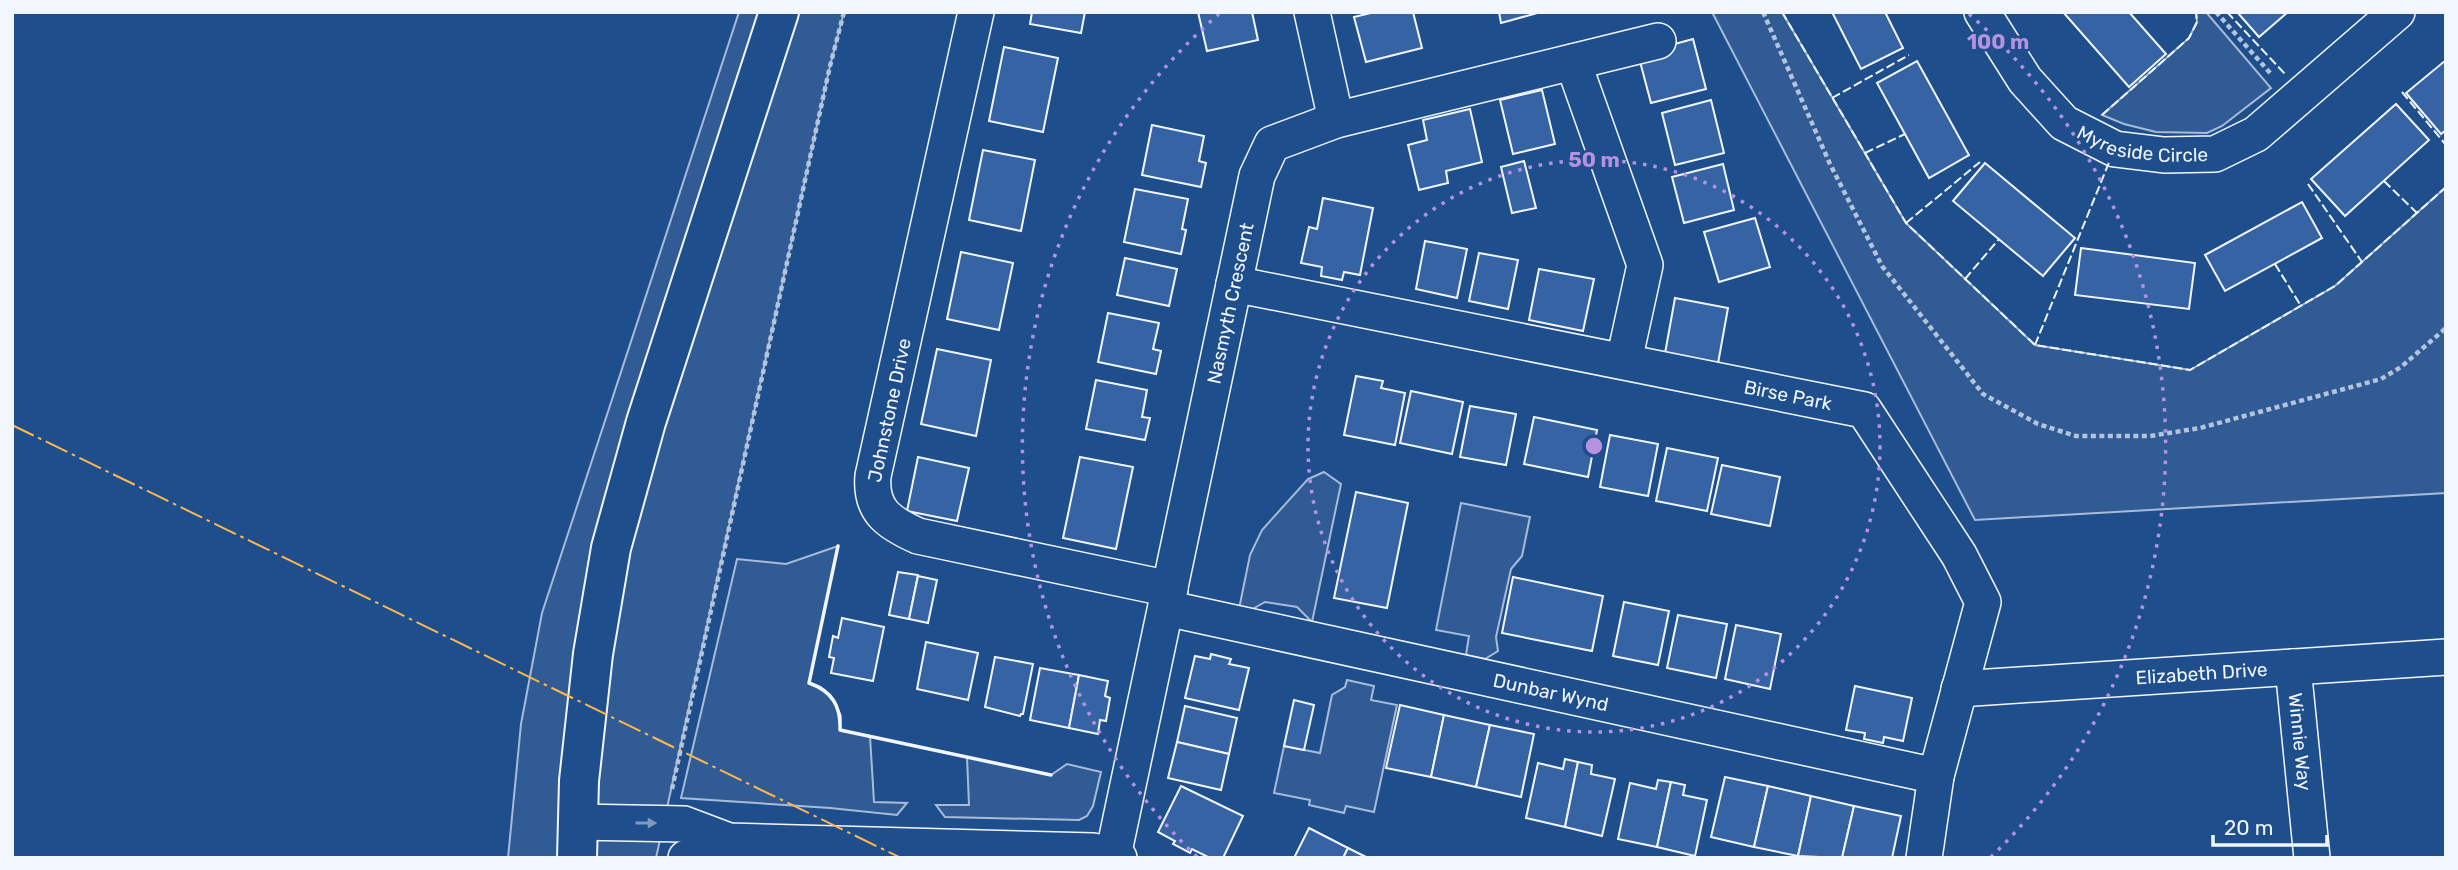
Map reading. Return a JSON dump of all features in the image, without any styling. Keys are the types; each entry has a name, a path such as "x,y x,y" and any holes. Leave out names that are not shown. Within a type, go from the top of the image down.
{"main road":[{"path":"577,840 579,781 593,654 611,548 646,422 779,12"}],"street":[{"name":"Johnstone Drive","path":"976,12 873,476 874,499 880,512 887,518 918,536 1168,599"},
{"path":"1311,12 1336,120"},
{"name":"Myreside Circle","path":"1982,12 2025,80 2064,123 2115,149 2165,155 2216,154 2256,134 2397,12"},
{"name":"Nasmyth Crescent","path":"1116,857 1257,176 1272,144 1336,120 1658,41"},
{"path":"1573,62 1645,265 1624,361"},
{"name":"Birse Park","path":"1234,284 1864,410 1959,555 1983,602 1937,776 1924,858"},
{"name":"Dunbar Wynd","path":"1168,599 1937,776"},
{"name":"Elizabeth Drive","path":"1959,689 2446,657"},
{"name":"Winnie Way","path":"2293,667 2312,858"},
{"path":"577,840 663,823 684,824 729,841 1093,851 1116,857"},
{"path":"686,858 729,841"}],"path":[{"path":"663,823 844,12"},
{"path":"1763,12 1830,164 1882,266 1983,394 2038,424 2076,436 2150,436 2200,428 2381,379 2401,367 2446,328"},
{"path":"2216,12 2295,101"}],"shaded area":[{"path":"739,12 844,12 656,858 508,858 521,724 542,613"},
{"path":"1712,12 1782,12 1906,223 2035,345 2190,370 2335,286 2446,187 2446,493 1975,520"},
{"path":"2196,12 2206,12 2271,88 2222,126 2207,133 2156,132 2102,115 2189,38 2197,22"},
{"path":"1324,472 1341,484 1312,622 1297,607 1265,602 1249,611 1239,609 1250,555 1262,530 1308,479"},
{"path":"1461,503 1530,517 1522,556 1511,569 1496,637 1498,651 1485,659 1466,655 1469,636 1436,630"},
{"path":"838,546 809,683 821,687 833,699 841,716 840,730 870,736 874,802 907,803 897,815 681,798 737,559 786,564"},
{"path":"1347,680 1374,686 1371,700 1397,705 1374,812 1346,806 1344,813 1309,805 1310,800 1274,793 1284,746 1320,753 1332,695 1345,687"},
{"path":"967,757 1051,775 1067,764 1101,772 1093,806 1087,816 1079,820 945,817 936,805 969,805"}],"building":[{"path":"1032,12 1085,12 1081,33 1030,24"},
{"path":"1198,12 1252,12 1258,40 1207,51"},
{"path":"1375,12 1413,12 1422,48 1366,62 1354,17"},
{"path":"1499,12 1541,12 1501,23"},
{"path":"1832,12 1885,12 1903,48 1861,69"},
{"path":"2063,12 2129,12 2166,54 2129,87"},
{"path":"2237,12 2288,12 2259,37"},
{"path":"1693,39 1706,89 1651,103 1638,54"},
{"path":"1004,47 1058,58 1043,132 989,121"},
{"path":"2446,60 2446,130 2441,134 2406,93"},
{"path":"1917,61 1969,155 1929,178 1877,83"},
{"path":"1542,90 1555,144 1513,154 1500,100"},
{"path":"1711,100 1724,153 1675,165 1662,113"},
{"path":"2396,104 2429,140 2345,216 2311,179"},
{"path":"1470,109 1482,162 1446,171 1448,183 1419,190 1408,145 1427,140 1423,120"},
{"path":"1152,125 1204,136 1199,161 1206,163 1201,187 1142,175"},
{"path":"983,150 1035,160 1021,231 969,220"},
{"path":"1524,161 1536,208 1512,213 1501,167"},
{"path":"1985,163 2075,238 2043,276 1953,201"},
{"path":"1723,164 1734,210 1684,223 1672,177"},
{"path":"1135,189 1188,199 1182,229 1186,230 1181,254 1124,242"},
{"path":"1323,198 1373,208 1360,275 1344,272 1342,280 1321,276 1322,267 1301,263 1309,227 1317,229"},
{"path":"2302,202 2322,238 2225,291 2205,255"},
{"path":"1755,218 1770,267 1719,282 1704,232"},
{"path":"1425,241 1467,249 1457,298 1416,289"},
{"path":"2081,248 2195,263 2189,309 2075,295"},
{"path":"961,252 1013,263 999,330 947,319"},
{"path":"1479,253 1518,260 1508,309 1469,301"},
{"path":"1125,258 1177,269 1169,306 1117,295"},
{"path":"1539,269 1594,279 1583,331 1529,320"},
{"path":"1675,298 1728,308 1717,369 1664,359"},
{"path":"1108,313 1159,323 1153,349 1161,351 1156,374 1098,362"},
{"path":"937,349 991,360 976,436 921,424"},
{"path":"1356,376 1383,381 1381,388 1405,393 1395,445 1344,435"},
{"path":"1096,380 1147,390 1142,417 1150,418 1145,440 1086,429"},
{"path":"1411,391 1463,402 1452,454 1400,443"},
{"path":"1470,406 1516,414 1506,465 1460,457"},
{"path":"1534,417 1597,430 1588,477 1524,464"},
{"path":"1610,435 1658,444 1648,496 1600,487"},
{"path":"1667,448 1718,458 1707,511 1656,501"},
{"path":"918,457 969,468 957,521 907,511"},
{"path":"1080,457 1133,467 1116,549 1063,538"},
{"path":"1722,465 1780,477 1770,526 1711,514"},
{"path":"1356,492 1408,503 1387,608 1334,598"},
{"path":"898,572 918,575 909,619 889,615"},
{"path":"918,576 937,580 928,623 909,619"},
{"path":"1513,577 1603,596 1592,651 1502,633"},
{"path":"1624,602 1669,611 1658,665 1613,656"},
{"path":"1678,615 1727,624 1716,678 1667,668"},
{"path":"842,618 884,627 873,681 831,673 834,658 829,657 833,636 838,638"},
{"path":"1736,625 1781,634 1770,689 1725,679"},
{"path":"926,642 978,653 968,700 917,689"},
{"path":"1211,654 1231,659 1229,664 1249,668 1239,710 1185,698 1195,656 1210,659"},
{"path":"995,657 1033,664 1023,714 1020,716 985,707"},
{"path":"1040,668 1079,675 1069,728 1030,720"},
{"path":"1079,675 1108,681 1105,696 1110,698 1106,721 1100,720 1098,734 1069,728"},
{"path":"1855,686 1912,698 1903,741 1884,737 1883,743 1864,739 1865,733 1846,730"},
{"path":"1294,700 1314,705 1304,750 1284,746"},
{"path":"1400,705 1444,715 1431,777 1386,768"},
{"path":"1185,706 1237,718 1229,754 1177,742"},
{"path":"1444,715 1490,725 1476,787 1431,777"},
{"path":"1490,725 1534,734 1521,797 1476,787"},
{"path":"1177,742 1229,754 1221,790 1168,778"},
{"path":"1565,759 1578,762 1565,827 1526,818 1538,763 1563,769"},
{"path":"1578,762 1592,765 1591,774 1615,779 1602,836 1565,827"},
{"path":"1725,777 1768,786 1754,847 1711,837"},
{"path":"1658,780 1671,782 1657,847 1618,839 1630,783 1656,789"},
{"path":"1671,782 1685,785 1683,795 1707,800 1695,856 1657,847"},
{"path":"1181,786 1243,816 1223,858 1210,858 1192,849 1190,853 1158,832"},
{"path":"1768,786 1811,796 1798,856 1754,847"},
{"path":"1811,796 1854,806 1842,858 1798,856"},
{"path":"1854,806 1901,816 1892,858 1842,858"},
{"path":"1309,828 1348,848 1343,858 1294,858"},
{"path":"1348,848 1368,858 1343,858"}],"fence":[{"path":"1782,12 1906,223 2035,345 2190,370 2335,286 2446,187"},
{"path":"2102,115 2189,38 2197,22 2196,12"},
{"path":"2227,12 2285,74"},
{"path":"1832,98 1909,55"},
{"path":"2402,92 2446,145"},
{"path":"1865,153 1905,134"},
{"path":"2035,345 2110,160"},
{"path":"1906,223 1980,162"},
{"path":"2384,181 2417,213"},
{"path":"2308,184 2362,262"},
{"path":"1965,279 1999,239"},
{"path":"2275,264 2301,306"}],"wall":[{"path":"838,546 809,683 824,690 834,700 839,714 840,730 1051,775"}],"power":[{"path":"12,425 901,858"}]}
